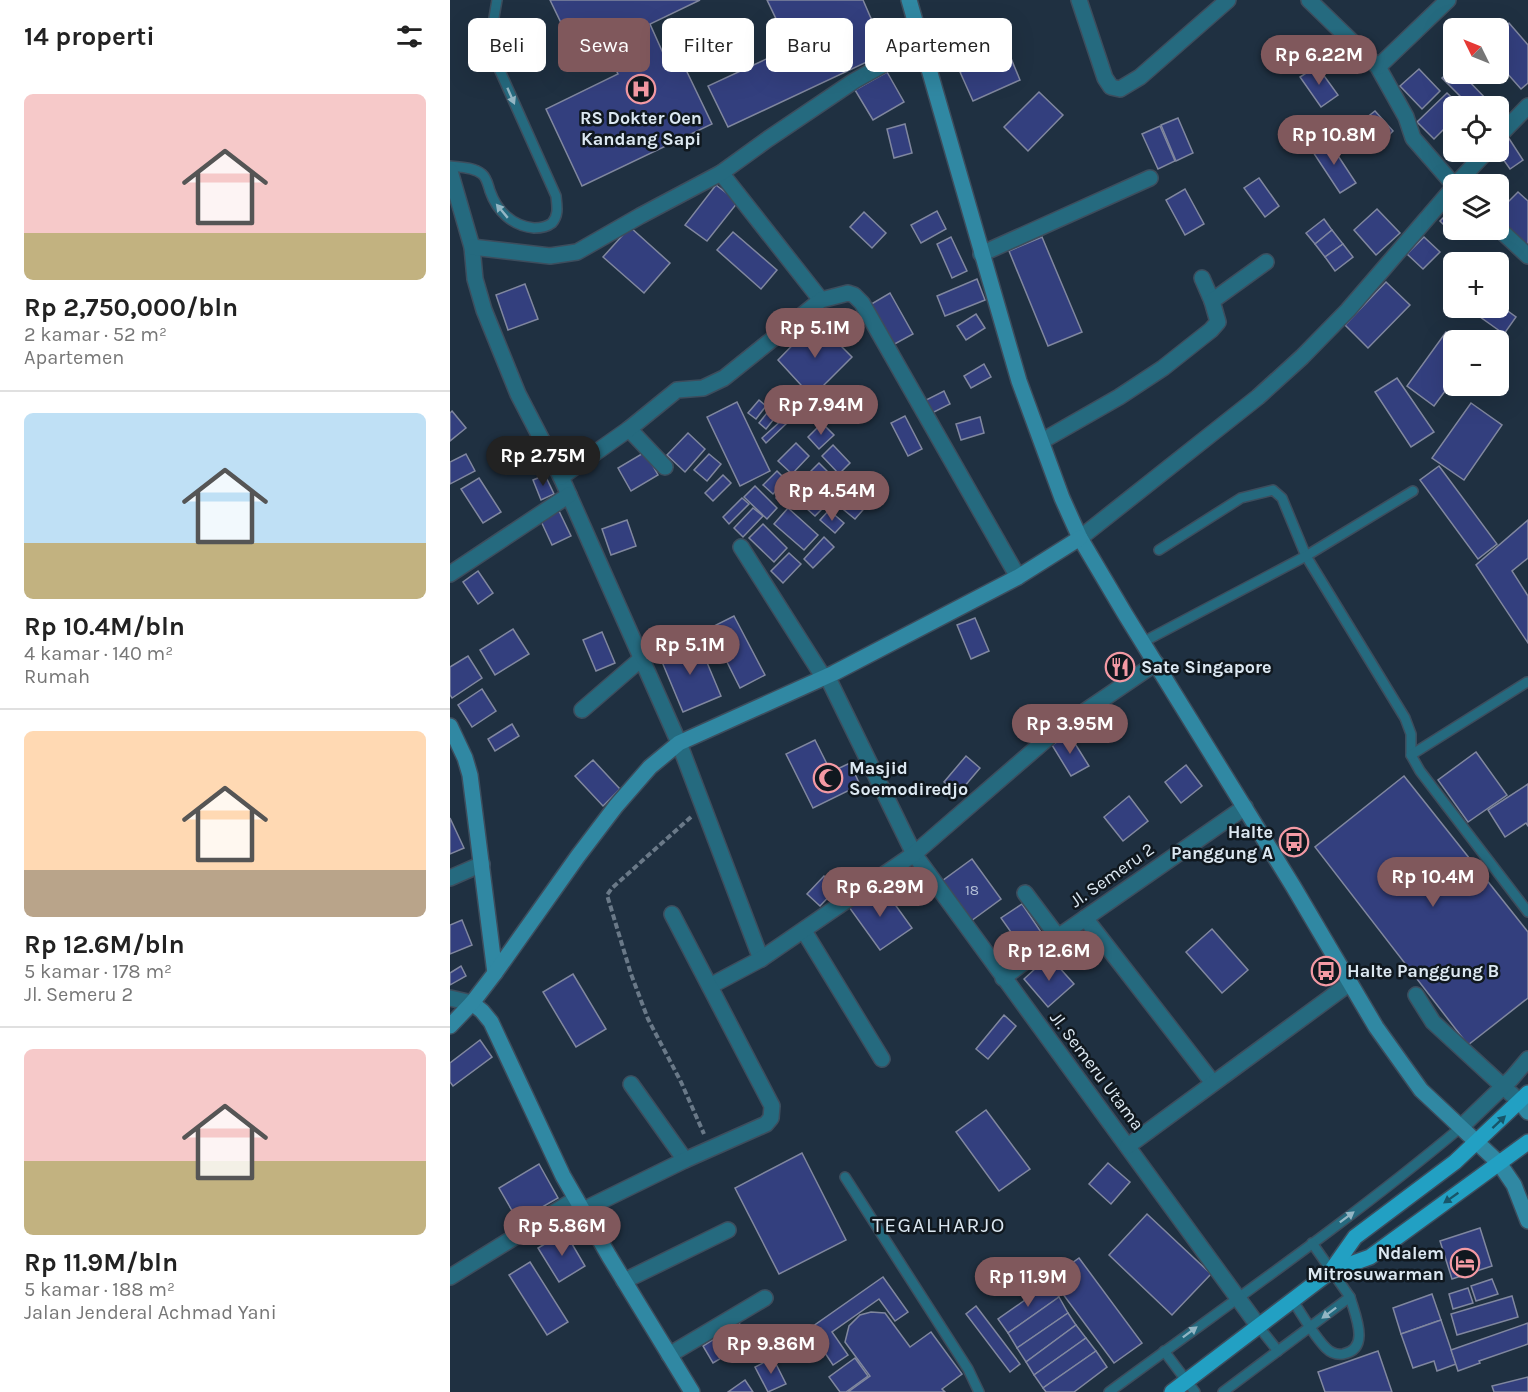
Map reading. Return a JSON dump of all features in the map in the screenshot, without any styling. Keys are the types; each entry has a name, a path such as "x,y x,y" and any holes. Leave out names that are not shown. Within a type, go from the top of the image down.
{"main road":[{"path":"1172,1392 1191,1387 1259,1327 1331,1271 1355,1238 1525,1102"},
{"path":"1331,1271 1370,1257 1528,1142"}],"street":[{"path":"909,0 914,18"},
{"path":"1078,0 1105,78 1111,87 1120,89 1140,77 1228,0"},
{"path":"1309,0 1378,67 1406,117 1413,138 1444,174"},
{"path":"1378,67 1448,0"},
{"path":"472,247 550,256 577,252 721,173 768,138 870,72"},
{"path":"930,72 1019,381 1062,498 1080,538 1245,807 1376,1027 1420,1090 1499,1163 1514,1185 1528,1221"},
{"path":"1509,126 1528,106"},
{"path":"1465,174 1477,162"},
{"path":"450,171 472,247 475,279 484,310 518,394 561,477 679,743 761,959"},
{"path":"721,173 821,300"},
{"path":"981,254 1150,178"},
{"path":"450,1026 472,1003 578,855 650,767 679,743 826,677 1018,577 1080,538 1258,397 1302,357 1348,310 1443,199"},
{"path":"1509,238 1528,256"},
{"path":"1212,301 1266,262"},
{"path":"1042,441 1147,380 1186,351 1218,322 1202,278"},
{"path":"561,477 629,429 677,390 704,388 724,378 740,368 821,300 848,293 862,303 1018,577"},
{"path":"629,429 666,467"},
{"path":"450,574 569,495"},
{"name":"Jl. Semeru Utama","path":"741,547 826,677 914,854 1259,1327"},
{"path":"582,710 641,659"},
{"path":"710,986 761,959 914,854 1056,731 1156,663"},
{"path":"450,726 470,775 495,973"},
{"name":"Jl. Semeru 2","path":"1003,978 1245,807"},
{"path":"450,878 482,864"},
{"path":"1025,893 1058,937"},
{"path":"450,1277 580,1205 766,1124 773,1112 772,1106 672,914"},
{"path":"1085,918 1213,1083"},
{"path":"804,931 882,1059"},
{"path":"1128,1146 1350,983"},
{"path":"1416,995 1433,1022 1525,1102"},
{"path":"450,998 472,1003 491,1022 545,1141 624,1281 692,1392"},
{"path":"1460,1128 1504,1086 1528,1059"},
{"path":"631,1084 685,1160"},
{"path":"624,1281 728,1230"},
{"path":"669,1355 765,1299"}],"lane":[{"path":"450,166 466,167 481,173 487,180 499,209 511,221 526,227 539,228 549,226 555,219 558,211 556,196 496,62 491,45 497,0"},
{"path":"1159,550 1241,498 1273,490 1282,498 1306,556 1405,718 1411,734 1412,755 1431,786 1528,912"},
{"path":"1143,642 1306,556 1413,491"},
{"path":"1412,755 1527,682"},
{"path":"1109,1392 1312,1243 1460,1128"},
{"path":"845,1177 968,1369 978,1392"},
{"path":"1293,1302 1325,1348 1334,1354 1344,1354 1353,1350 1358,1344 1361,1337 1350,1297 1312,1243"},
{"path":"1223,1392 1350,1297"},
{"path":"1259,1327 1278,1351"},
{"path":"1164,1351 1191,1387"}],"path":[{"path":"703,806 607,895 631,974 648,1019 681,1082 711,1149"}],"building":[{"path":"550,0 700,0 650,24 650,18 559,18"},
{"path":"767,0 863,0 871,18 865,18 865,63 853,68 853,18 776,18"},
{"path":"1509,23 1528,45 1528,83 1521,89 1509,75"},
{"path":"650,24 662,51 662,72 687,72 712,124 582,186 546,109 618,74 617,72 650,72"},
{"path":"766,59 766,72 845,72 728,127 708,86 738,72 754,72 754,65"},
{"path":"1012,61 1020,80 973,101 960,72 1012,72"},
{"path":"1317,66 1338,95 1321,107 1300,77"},
{"path":"1419,69 1440,91 1422,109 1400,86"},
{"path":"887,72 904,102 873,120 855,90"},
{"path":"1448,84 1472,84 1483,96 1460,96"},
{"path":"1039,92 1063,115 1028,151 1004,127"},
{"path":"1443,97 1443,130 1434,139 1417,122"},
{"path":"1375,111 1393,131 1385,139 1366,118"},
{"path":"1178,118 1193,153 1176,161 1161,125"},
{"path":"905,124 912,153 894,158 887,129"},
{"path":"1160,126 1175,161 1158,169 1142,134"},
{"path":"1327,139 1356,183 1340,193 1311,149"},
{"path":"1509,139 1523,160 1510,169 1505,162 1509,162"},
{"path":"1259,178 1279,206 1265,217 1244,188"},
{"path":"716,185 738,202 707,241 685,225"},
{"path":"1185,189 1204,224 1185,235 1166,200"},
{"path":"1518,192 1528,201 1528,246 1509,229 1509,201"},
{"path":"1377,209 1400,233 1376,255 1354,230"},
{"path":"937,211 946,229 921,243 911,225"},
{"path":"864,212 886,233 872,248 850,227"},
{"path":"1324,219 1332,230 1315,244 1306,233"},
{"path":"630,227 670,263 644,293 603,257"},
{"path":"1332,230 1343,244 1325,257 1315,244"},
{"path":"733,232 777,270 761,289 717,250"},
{"path":"951,237 967,271 952,278 937,244"},
{"path":"1042,237 1082,332 1048,346 1009,251"},
{"path":"1424,237 1440,252 1423,269 1407,254"},
{"path":"1343,244 1353,257 1335,271 1325,257"},
{"path":"977,279 985,300 945,316 937,296"},
{"path":"1386,282 1410,305 1368,348 1345,325"},
{"path":"525,284 538,319 508,330 496,295"},
{"path":"890,293 913,334 891,346 868,306"},
{"path":"1509,312 1516,317 1507,330 1498,330 1482,318 1509,318"},
{"path":"976,314 985,328 966,340 957,326"},
{"path":"816,321 852,357 812,397 778,360"},
{"path":"1443,336 1443,394 1434,406 1407,386"},
{"path":"984,364 991,377 971,388 964,376"},
{"path":"1397,378 1434,432 1411,447 1375,392"},
{"path":"944,391 950,404 932,413 926,400"},
{"path":"759,400 766,406 756,419 748,413"},
{"path":"737,402 770,471 740,486 707,417"},
{"path":"1471,403 1502,425 1464,480 1432,458"},
{"path":"770,409 777,415 766,429 759,423"},
{"path":"452,411 466,428 450,441 450,413"},
{"path":"905,416 922,449 908,456 891,423"},
{"path":"980,417 984,433 961,440 956,424"},
{"path":"783,419 787,423 766,443 762,438"},
{"path":"822,423 834,435 819,449 808,437"},
{"path":"688,433 705,449 685,472 667,455"},
{"path":"796,443 809,456 792,474 778,461"},
{"path":"833,445 850,463 839,474 822,456"},
{"path":"645,452 658,475 631,491 618,468"},
{"path":"466,454 475,471 450,484 450,462"},
{"path":"709,454 721,464 707,481 694,470"},
{"path":"819,463 838,482 825,496 806,476"},
{"path":"1439,466 1497,544 1478,559 1420,480"},
{"path":"777,471 786,480 773,494 763,485"},
{"path":"545,475 554,494 541,500 533,480"},
{"path":"723,475 731,483 713,501 705,493"},
{"path":"479,478 501,512 483,523 461,489"},
{"path":"790,484 797,490 783,505 776,498"},
{"path":"847,484 869,503 855,519 833,501"},
{"path":"755,486 777,508 767,519 744,497"},
{"path":"805,491 823,508 815,516 797,500"},
{"path":"742,498 749,504 729,524 723,517"},
{"path":"753,508 763,516 743,537 734,528"},
{"path":"788,508 818,535 804,550 774,524"},
{"path":"829,510 844,523 835,533 820,520"},
{"path":"559,511 571,536 552,545 540,519"},
{"path":"627,520 636,546 611,555 602,529"},
{"path":"1528,520 1528,558 1512,571 1528,596 1528,643 1476,565"},
{"path":"763,524 787,548 774,562 749,538"},
{"path":"824,537 834,547 813,568 804,559"},
{"path":"789,553 801,564 783,583 771,571"},
{"path":"478,571 493,593 478,604 463,582"},
{"path":"734,616 765,675 740,688 710,628"},
{"path":"975,618 989,651 971,659 957,625"},
{"path":"513,629 529,654 495,675 480,650"},
{"path":"602,632 615,663 596,671 583,640"},
{"path":"698,641 721,696 683,712 660,657"},
{"path":"468,656 482,678 452,698 450,695 450,667"},
{"path":"482,689 496,711 472,727 458,705"},
{"path":"512,724 519,736 495,751 488,739"},
{"path":"1069,734 1089,766 1071,776 1052,745"},
{"name":"Masjid Soemodiredjo","path":"815,740 831,772 850,763 860,785 813,808 786,754"},
{"path":"1476,752 1507,795 1468,822 1438,780"},
{"path":"966,756 980,768 958,794 944,782"},
{"path":"593,760 620,789 603,806 575,776"},
{"path":"1186,765 1202,786 1181,803 1165,782"},
{"path":"1404,776 1528,932 1528,998 1468,1045 1315,847"},
{"path":"1528,784 1528,826 1526,823 1505,837 1488,810"},
{"path":"1129,796 1148,821 1123,841 1104,817"},
{"path":"450,818 464,848 450,854"},
{"path":"972,859 1001,899 971,921 942,881"},
{"path":"824,876 837,888 820,906 807,894"},
{"path":"881,885 912,928 880,950 849,907"},
{"path":"1022,904 1043,935 1023,949 1001,918"},
{"path":"462,920 472,945 450,954 450,925"},
{"path":"1212,929 1248,970 1222,993 1186,952"},
{"path":"1049,956 1074,984 1048,1007 1024,979"},
{"path":"461,966 466,976 450,985 450,973"},
{"path":"573,974 606,1029 576,1047 543,992"},
{"path":"1004,1015 1016,1026 988,1059 976,1049"},
{"path":"480,1040 492,1057 453,1086 450,1082 450,1063"},
{"path":"986,1110 1030,1169 999,1191 956,1132"},
{"path":"802,1153 846,1240 779,1274 735,1188"},
{"path":"1108,1163 1130,1182 1111,1204 1089,1184"},
{"path":"539,1164 558,1198 518,1221 499,1188"},
{"path":"1147,1214 1211,1274 1172,1315 1109,1255"},
{"path":"1480,1228 1492,1266 1452,1279 1440,1241"},
{"path":"565,1232 585,1266 559,1282 538,1248"},
{"path":"1079,1258 1142,1343 1114,1363 1051,1278"},
{"path":"530,1262 568,1322 547,1335 509,1275"},
{"path":"883,1277 908,1312 895,1321 879,1299 832,1332 848,1355 833,1365 809,1329"},
{"path":"1492,1279 1498,1294 1476,1301 1471,1286"},
{"path":"1049,1283 1059,1297 1008,1333 998,1319"},
{"path":"1468,1288 1473,1303 1453,1309 1449,1294"},
{"path":"1432,1294 1441,1320 1401,1334 1393,1308"},
{"path":"1512,1296 1518,1317 1457,1335 1451,1314"},
{"path":"1059,1297 1068,1313 1017,1348 1008,1333"},
{"path":"976,1306 1020,1364 1010,1372 966,1314"},
{"path":"871,1312 885,1313 910,1347 931,1332 962,1374 942,1389 945,1392 848,1392 870,1376 845,1342 849,1326 860,1315"},
{"path":"1068,1313 1076,1325 1026,1362 1017,1348"},
{"path":"1441,1320 1456,1364 1437,1371 1434,1361 1413,1368 1401,1334"},
{"path":"739,1323 750,1341 713,1363 703,1346"},
{"path":"1528,1323 1528,1344 1458,1371 1451,1350"},
{"path":"1076,1325 1086,1338 1034,1375 1026,1362"},
{"path":"1086,1338 1096,1351 1043,1388 1034,1375"},
{"path":"1096,1351 1107,1367 1074,1392 1046,1392 1043,1388"},
{"path":"1378,1351 1392,1392 1325,1392 1318,1372"},
{"path":"773,1358 786,1384 768,1392 755,1367"},
{"path":"855,1358 868,1376 846,1392 840,1392 829,1377"},
{"path":"1528,1377 1528,1392 1494,1392 1492,1386"},
{"path":"745,1380 753,1392 728,1392"}],"place":[{"name":"RS Dokter Oen Kandang Sapi","path":"641,89"},
{"name":"Sate Singapore","path":"1120,667"},
{"name":"Masjid Soemodiredjo","path":"828,778"},
{"name":"Halte Panggung A","path":"1294,842"},
{"name":"Halte Panggung B","path":"1326,971"},
{"name":"Ndalem Mitrosuwarman","path":"1465,1263"}],"district":[{"name":"TEGALHARJO","path":"939,1225"}]}
